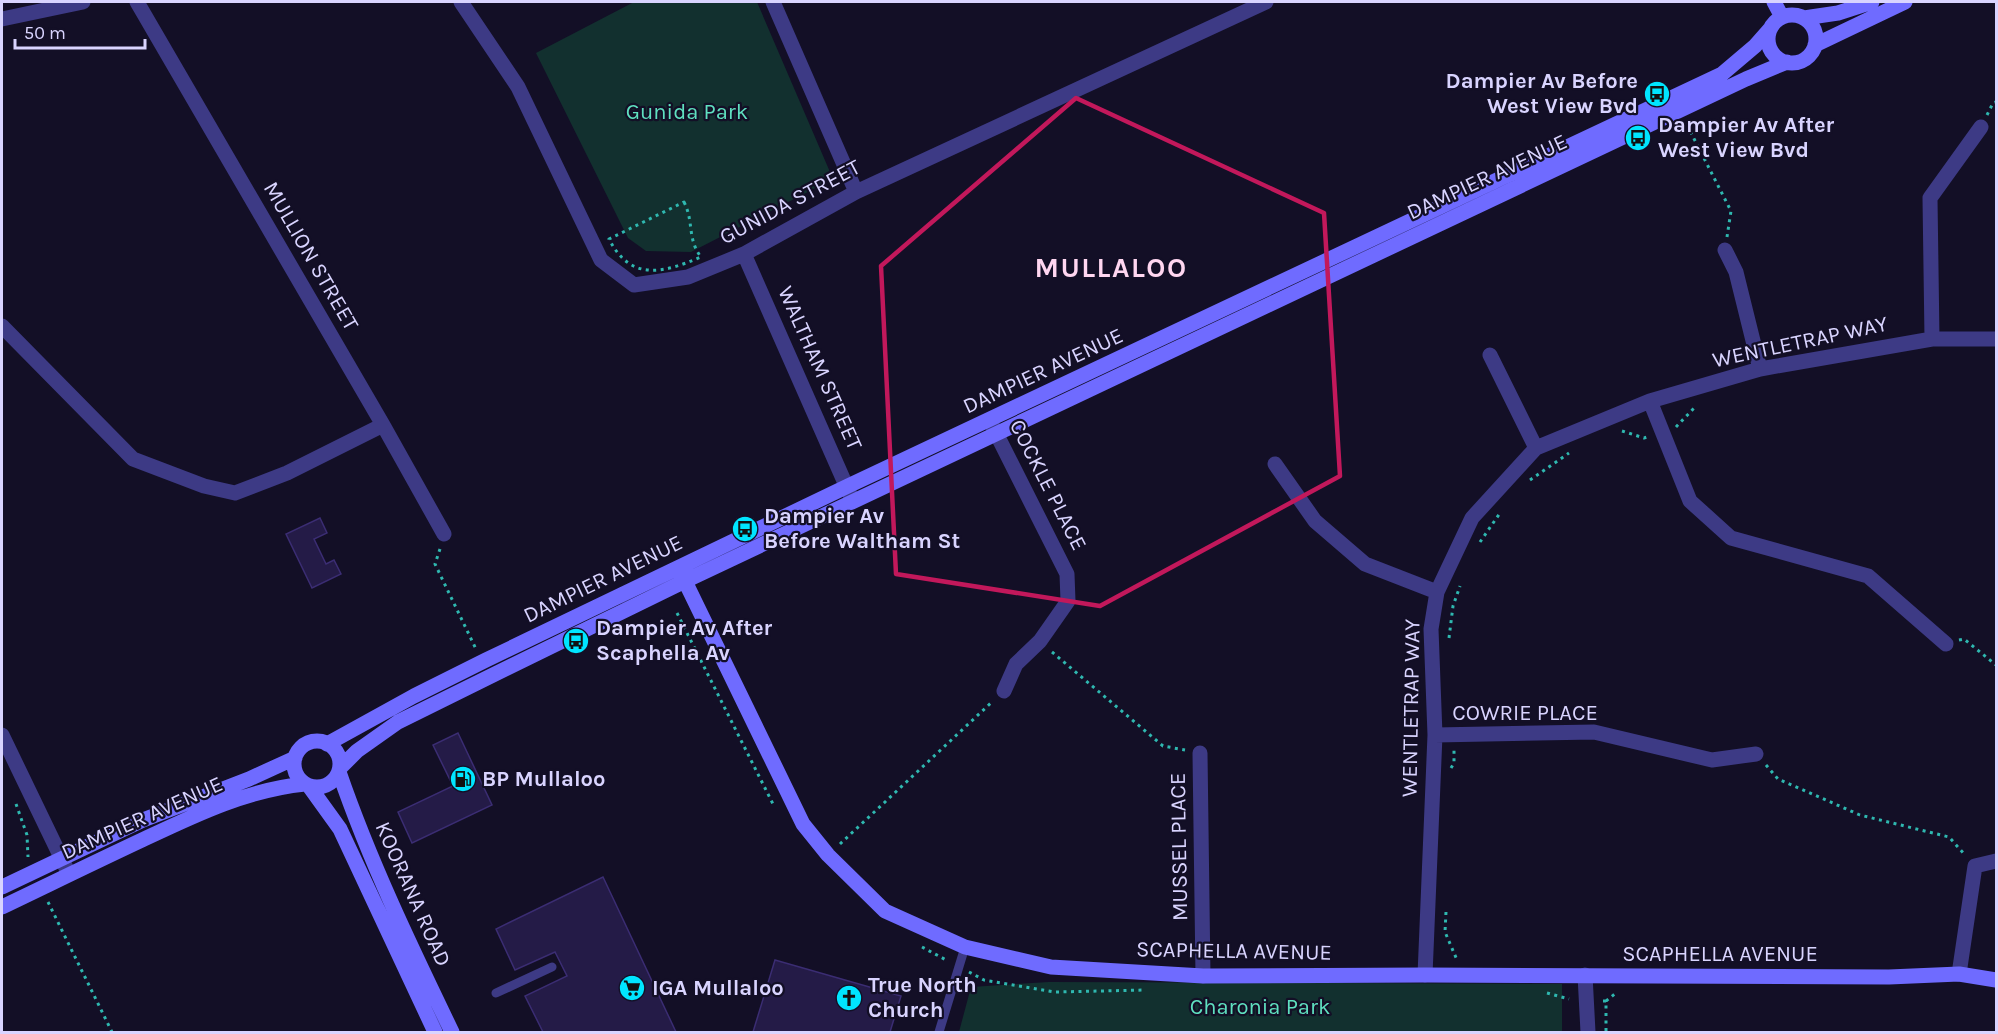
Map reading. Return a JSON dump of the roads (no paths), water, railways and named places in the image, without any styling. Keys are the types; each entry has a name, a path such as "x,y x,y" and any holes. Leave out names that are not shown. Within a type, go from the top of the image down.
{"main road":[{"path":"1774,2 1782,17"},
{"path":"1804,18 1838,13 1872,2"},
{"path":"1815,45 1905,2"},
{"path":"1795,15 1811,24 1815,32 1815,45 1804,59 1786,62 1772,52 1768,39 1770,29 1782,17 1795,15"},
{"name":"DAMPIER AVENUE","path":"327,744 414,696 486,660 854,502 994,427 1722,74 1755,46 1770,29"},
{"name":"DAMPIER AVENUE","path":"340,770 357,751 398,722 848,486 994,427 1786,62"},
{"name":"SCAPHELLA AVENUE","path":"681,575 803,824 828,855 885,910 965,947 1052,967 1203,976 1889,977 1959,974 1996,980"},
{"path":"317,741 327,744 338,754 340,770 330,783 316,788 307,785 296,773 295,758 300,750 317,741"},
{"name":"DAMPIER AVENUE","path":"2,887 143,820 249,779 295,758"},
{"name":"KOORANA ROAD","path":"340,770 356,822 370,855 452,1032"},
{"name":"DAMPIER AVENUE","path":"2,906 226,802 268,790 307,785"},
{"name":"KOORANA ROAD","path":"307,785 340,829 435,1032"}],"street":[{"path":"2,19 83,2"},
{"name":"MULLION STREET","path":"137,2 384,425 444,534"},
{"name":"GUNIDA STREET","path":"461,2 518,87 601,260 634,285 688,277 744,254 856,192 1266,2"},
{"path":"772,2 856,192"},
{"path":"1932,339 1930,198 1981,127"},
{"path":"1725,250 1736,272 1760,369"},
{"name":"WALTHAM STREET","path":"744,254 854,502"},
{"path":"2,326 133,459 204,486 235,493 286,473 384,425"},
{"name":"WENTLETRAP WAY","path":"1425,975 1435,735 1431,629 1437,592 1472,518 1536,448 1650,401 1760,369 1932,339 1996,339"},
{"path":"1490,355 1536,448"},
{"path":"1650,401 1690,501 1731,538 1868,576 1946,644"},
{"name":"COCKLE PLACE","path":"994,427 1067,574 1068,601 1040,641 1016,664 1004,691"},
{"path":"1275,464 1314,521 1365,564 1437,592"},
{"name":"COWRIE PLACE","path":"1435,735 1594,732 1712,760 1756,754"},
{"path":"2,735 69,874"},
{"name":"MUSSEL PLACE","path":"1200,753 1203,976"},
{"path":"1959,974 1975,866 1996,861"},
{"path":"1586,975 1588,1032"}],"lane":[{"path":"939,1032 965,947"},
{"path":"496,993 552,967"}],"place":[{"name":"Dampier Av Before West View Bvd","path":"1657,94"},
{"name":"Dampier Av After West View Bvd","path":"1638,138"},
{"name":"Dampier Av Before Waltham St","path":"745,529"},
{"name":"Dampier Av After Scaphella Av","path":"576,641"},
{"name":"BP Mullaloo","path":"463,779"},
{"name":"IGA Mullaloo","path":"632,988"},
{"name":"True North Church","path":"849,998"}],"district":[{"name":"MULLALOO","path":"1111,267"}],"park label":[{"name":"Gunida Park","path":"687,112"},
{"name":"Charonia Park","path":"1260,1007"}]}
